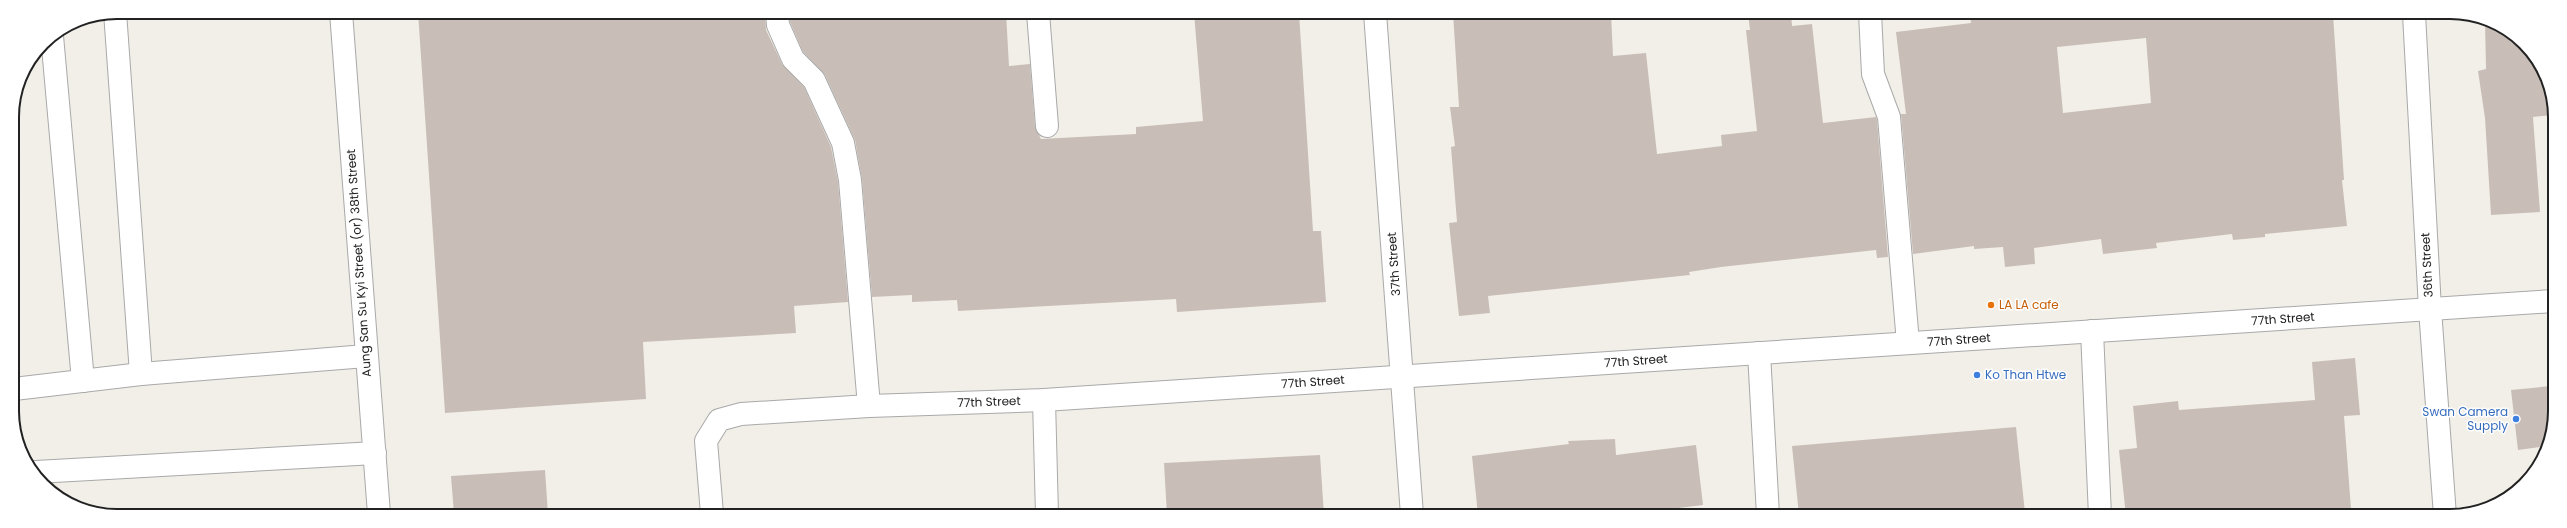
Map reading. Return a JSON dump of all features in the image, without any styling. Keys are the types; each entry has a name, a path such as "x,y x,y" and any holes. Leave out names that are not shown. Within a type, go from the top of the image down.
{"street":[{"path":"115,19 141,374"},
{"name":"Aung San Su Kyi Street (or) 38th Street","path":"342,19 379,509"},
{"path":"777,19 778,26 793,59 814,80 843,143 850,180 869,406"},
{"path":"1038,19 1047,126"},
{"name":"37th Street","path":"1375,19 1412,509"},
{"path":"1870,19 1873,74 1889,117 1908,343"},
{"name":"36th Street","path":"2414,19 2430,309 2444,509"},
{"path":"53,43 83,381"},
{"name":"77th Street","path":"712,509 706,441 719,420 741,414 869,406 1044,400 2548,301"},
{"path":"2092,331 2100,509"},
{"path":"1759,353 1768,509"},
{"path":"19,388 141,374 366,356"},
{"path":"1044,400 1047,509"},
{"path":"40,472 375,453"}],"building":[{"path":"418,19 765,19 766,30 782,64 804,87 831,147 838,182 848,302 794,306 796,333 643,342 646,399 445,413"},
{"path":"790,19 1006,19 1009,66 1030,64 1035,127 1041,139 1136,134 1136,127 1203,121 1194,19 1299,19 1313,231 1321,231 1326,302 1177,312 1176,299 958,311 957,300 912,302 912,295 872,297 862,179 855,140 825,75 803,52"},
{"path":"1453,19 1611,19 1613,56 1646,53 1657,154 1722,146 1721,135 1757,131 1746,30 1750,30 1749,19 1791,19 1792,26 1812,24 1823,123 1876,117 1877,120 1888,257 1877,258 1876,250 1721,267 1689,272 1690,275 1488,296 1490,313 1459,316 1449,223 1457,222 1451,147 1455,146 1450,107 1459,107"},
{"path":"1971,19 2333,19 2344,180 2342,180 2347,226 2265,234 2265,237 2233,240 2232,234 2156,243 2157,248 2103,254 2101,239 2034,248 2035,264 2005,267 2003,247 1974,249 1974,246 1913,254 1901,114 1906,114 1896,32 1971,23","holes":["2146,38 2151,103 2063,113 2057,47"]},
{"path":"2485,25 2510,39 2528,57 2543,85 2548,116 2533,117 2540,212 2491,215 2485,118 2478,71 2486,69"},
{"path":"2355,358 2360,415 2344,416 2351,509 2125,509 2119,450 2137,448 2133,406 2178,401 2179,410 2315,400 2312,362"},
{"path":"2548,386 2547,424 2541,447 2518,450 2511,390"},
{"path":"2016,427 2025,509 1798,509 1792,446"},
{"path":"1615,439 1616,455 1696,445 1703,505 1670,509 1477,509 1472,456 1569,444 1568,441"},
{"path":"1320,455 1324,509 1167,509 1164,463"},
{"path":"545,470 548,509 454,509 451,476"}],"place":[{"name":"LA LA cafe","path":"1991,305"},
{"name":"Ko Than Htwe","path":"1977,375"},
{"name":"Swan Camera Supply","path":"2516,419"}]}
